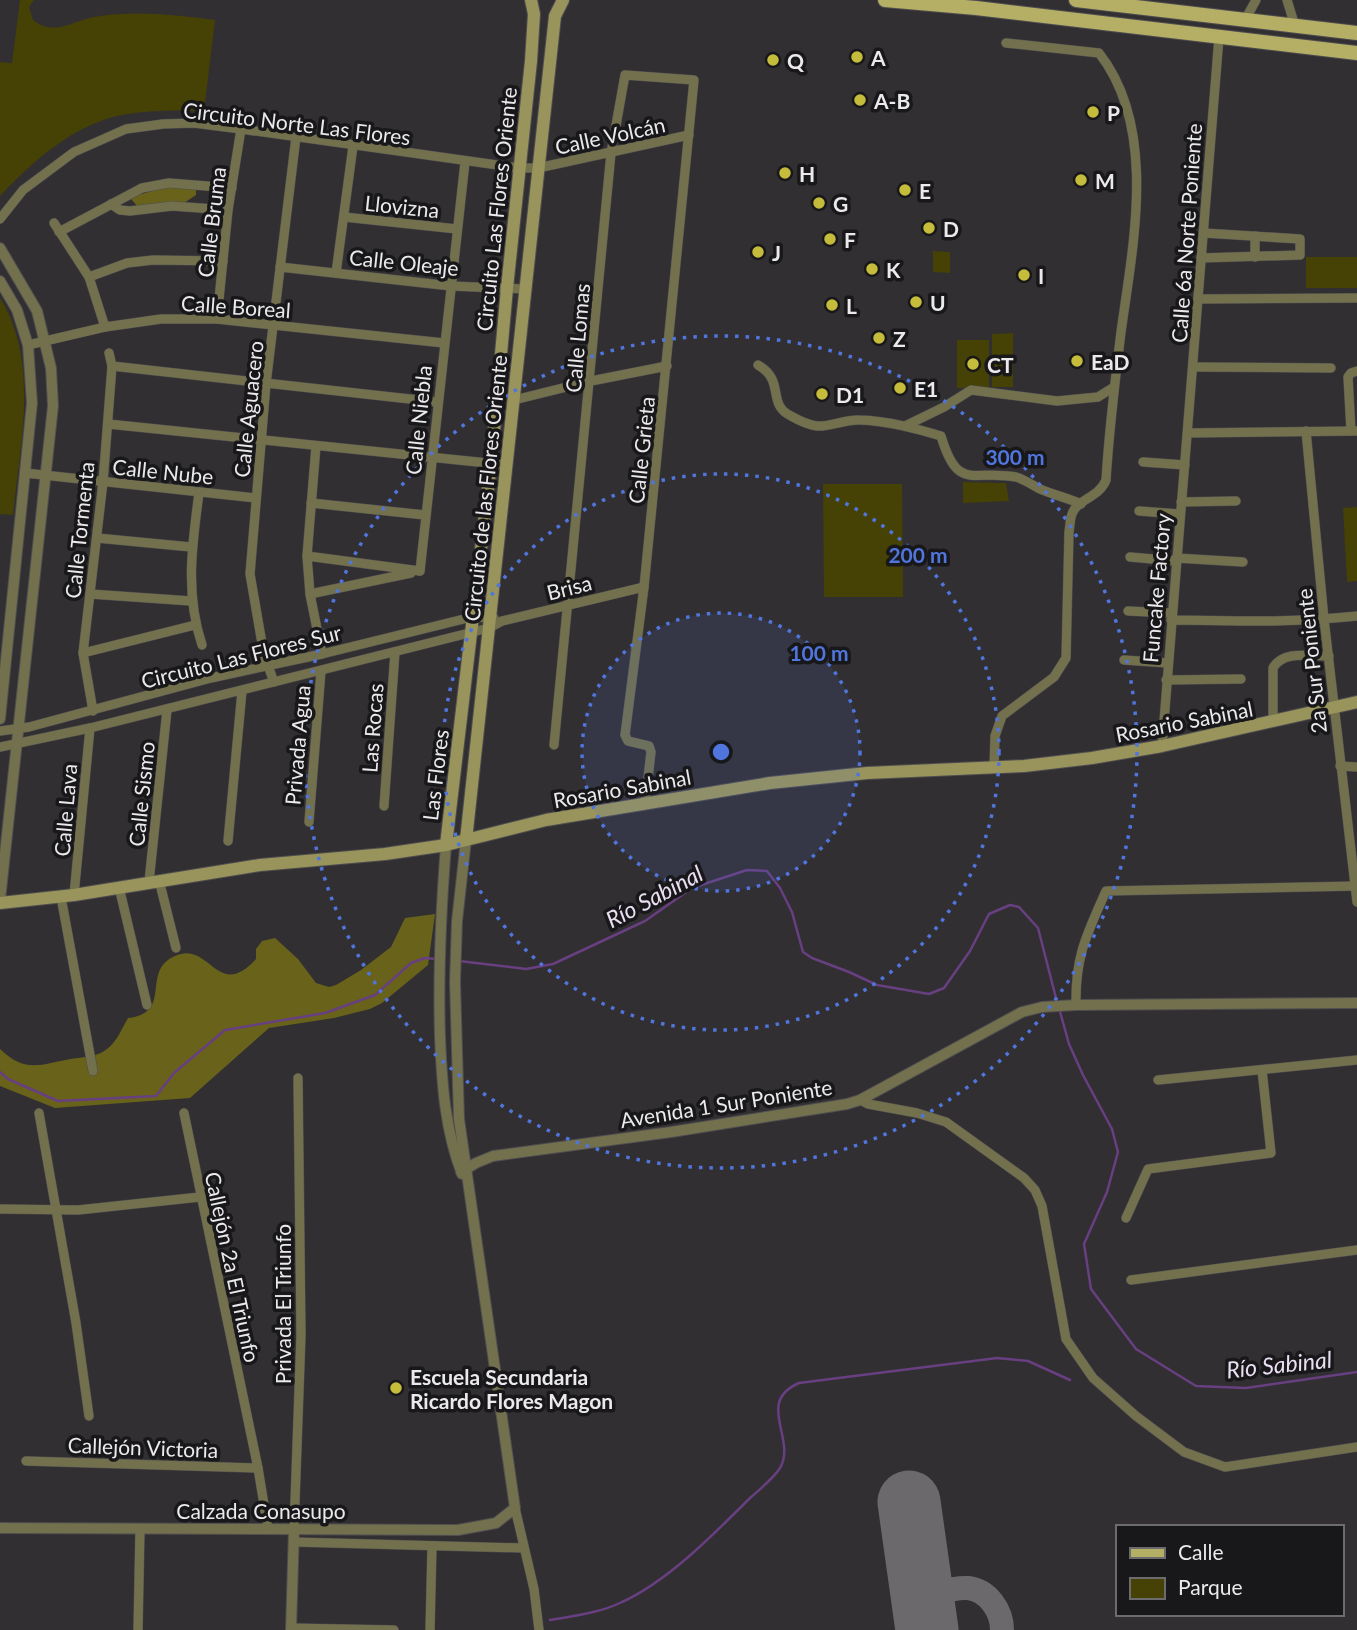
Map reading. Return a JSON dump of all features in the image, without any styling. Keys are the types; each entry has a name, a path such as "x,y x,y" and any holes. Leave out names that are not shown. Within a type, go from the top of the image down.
{"main road":[{"name":"Circuito Las Flores Oriente","path":"471,631 491,464 534,26 531,0"},
{"name":"Circuito de las Flores Oriente","path":"466,840 494,622 507,465 555,16 563,0"},
{"path":"885,0 976,8 1357,53"},
{"path":"1079,0 1357,33"},
{"name":"Las Flores","path":"446,845 471,631"},
{"name":"Rosario Sabinal","path":"0,901 61,897 260,865 385,854 446,845 546,820 770,783 867,773 1024,766 1093,758 1162,746 1357,702"}],"street":[{"path":"1245,20 1256,0"},
{"path":"1287,0 1295,26"},
{"name":"Calle 6a Norte Poniente","path":"1188,433 1219,37"},
{"path":"994,768 995,736 1002,716 1054,677 1066,658 1069,532 1072,514 1081,504 1098,493 1106,480 1114,387 1135,231 1136,173 1125,99 1109,66 1099,53 1006,43"},
{"name":"Calle Lomas","path":"554,746 611,153 625,75 694,80"},
{"name":"Calle Grieta","path":"645,804 651,752 649,746 628,741 625,735 644,587 694,80"},
{"name":"Circuito Norte Las Flores","path":"0,219 23,190 74,152 117,132 163,124 194,123 465,162 538,168"},
{"name":"Calle Bruma","path":"217,319 228,210 242,129"},
{"name":"Calle Volcán","path":"538,168 689,135"},
{"name":"Calle Aguacero","path":"274,682 264,655 250,575 267,384 296,137"},
{"path":"336,272 353,146"},
{"name":"Calle Niebla","path":"419,571 465,162"},
{"path":"105,327 89,277 56,227 142,188 169,183 232,188"},
{"path":"111,204 120,210 130,211 172,206 228,210"},
{"name":"Llovizna","path":"344,217 457,229"},
{"path":"1201,258 1300,255 1300,239 1203,233"},
{"path":"1255,236 1255,257"},
{"path":"0,248 37,310 51,368 53,406 0,901"},
{"path":"89,277 127,263 153,260 223,261"},
{"name":"Calle Oleaje","path":"280,267 452,286 525,289"},
{"path":"0,281 17,310 28,345 32,403 0,719"},
{"path":"1198,299 1357,298"},
{"name":"Calle Boreal","path":"28,345 105,327 161,319 217,319 444,343"},
{"name":"Calle Tormenta","path":"93,712 83,653 103,482 112,366 109,353"},
{"path":"758,365 774,378 780,408 789,416 818,426 850,419 883,421 940,436 945,451 957,470 969,477 1017,477 1040,489 1081,504"},
{"path":"112,366 437,402"},
{"path":"514,400 667,366"},
{"path":"1193,366 1331,368"},
{"path":"1188,433 1354,431 1348,377 1357,371"},
{"path":"904,426 944,407 971,390 1057,401 1098,397 1114,387"},
{"path":"108,424 507,465"},
{"name":"2a Sur Poniente","path":"1306,431 1324,619 1357,902"},
{"name":"Funcake Factory","path":"1162,746 1175,559 1188,433"},
{"path":"316,446 307,556 310,594 322,654"},
{"path":"1143,462 1185,465"},
{"name":"Calle Nube","path":"25,473 256,498"},
{"path":"199,493 191,547 191,601 202,645"},
{"path":"1181,502 1236,501"},
{"path":"311,503 425,514"},
{"path":"1139,511 1179,514"},
{"path":"97,538 191,547"},
{"path":"307,556 419,571"},
{"path":"1130,556 1243,562"},
{"path":"310,594 419,571"},
{"name":"Brisa","path":"494,622 644,587"},
{"path":"90,594 191,601"},
{"path":"1128,611 1171,617 1256,622 1357,616"},
{"name":"Circuito Las Flores Sur","path":"0,731 17,730 93,712 211,678 472,617 494,622"},
{"path":"0,747 167,710 395,652 494,622"},
{"path":"83,653 195,625"},
{"name":"Las Rocas","path":"384,806 395,652"},
{"path":"1273,722 1275,664 1288,656 1329,656"},
{"path":"1124,660 1168,663"},
{"name":"Privada Agua","path":"309,822 321,671"},
{"path":"1167,680 1241,679"},
{"path":"228,841 242,691"},
{"name":"Calle Sismo","path":"154,881 167,710"},
{"name":"Calle Lava","path":"74,895 90,728"},
{"path":"1340,766 1357,767"},
{"name":"Circuito de las Flores Oriente","path":"463,1171 457,1079 455,982 457,922 466,840"},
{"name":"Las Flores","path":"442,1081 438,983 446,845"},
{"path":"154,881 177,948"},
{"path":"1073,1005 1081,947 1106,891 1356,886"},
{"path":"119,887 147,1005"},
{"path":"61,897 93,1070"},
{"name":"Avenida 1 Sur Poniente","path":"463,1171 493,1156 820,1110 860,1100 1009,1018 1042,1007 1357,1003"},
{"path":"1158,1080 1357,1060"},
{"path":"1126,1218 1148,1169 1271,1153 1262,1070"},
{"name":"Privada El Triunfo","path":"294,1529 301,1335 298,1078"},
{"path":"457,1079 442,1081 450,1139 468,1190 515,1507 534,1589 539,1630"},
{"path":"860,1100 946,1122 986,1149 1035,1190 1042,1206 1066,1339 1093,1378 1136,1416 1184,1452 1225,1467 1357,1447"},
{"path":"40,1113 89,1416"},
{"name":"Callejón 2a El Triunfo","path":"184,1113 258,1468 268,1529"},
{"path":"0,1209 78,1210 200,1197"},
{"path":"1130,1280 1357,1250"},
{"name":"Callejón Victoria","path":"26,1461 258,1468"},
{"name":"Calzada Conasupo","path":"0,1528 458,1531 496,1523 515,1507"},
{"path":"138,1630 140,1529"},
{"path":"294,1529 291,1629 394,1630"},
{"path":"294,1542 523,1548"},
{"path":"430,1630 432,1546"}],"green space":[{"path":"20,0 34,0 29,7 33,20 56,28 94,17 125,14 215,20 204,111 132,113 87,127 55,146 0,196 0,62 12,63"},
{"path":"933,251 950,252 950,273 933,272"},
{"path":"1306,257 1357,257 1357,288 1306,288"},
{"path":"0,298 20,349 24,377 23,432 13,515 0,514"},
{"path":"1013,333 1013,387 992,387 992,334"},
{"name":"CT","path":"957,340 989,340 989,388 957,388"},
{"path":"963,482 1006,483 1009,501 963,503"},
{"path":"823,484 902,484 903,597 824,597"},
{"path":"1357,507 1357,581 1347,582 1343,508"}],"shaded area":[{"path":"170,186 196,188 196,195 184,203 138,207 131,199 134,196"},
{"path":"435,914 428,965 382,1003 370,1009 334,1018 269,1028 190,1098 55,1108 0,1086 0,1049 18,1062 42,1065 99,1054 107,1049 128,1018 142,1015 150,1008 159,971 175,956 187,953 197,956 222,973 232,974 243,971 256,959 256,949 262,941 275,938 298,959 316,983 329,987 361,970 391,947 405,918"}],"waterway":[{"name":"Río Sabinal","path":"459,961 526,969 553,964 645,921 692,888 747,870 767,871 780,888 792,912 803,952 877,985 929,994 944,988 970,951 989,914 1010,905 1019,907 1038,928 1057,1002"},
{"name":"Río Sabinal","path":"0,1072 8,1079 58,1101 156,1096 174,1073 225,1030 325,1013 375,995 411,963 425,958 438,959"},
{"name":"Río Sabinal","path":"1059,1008 1069,1044 1112,1129 1118,1152 1107,1192 1084,1244 1091,1289 1136,1349 1196,1386 1246,1388 1357,1372"},
{"path":"550,1620 605,1609 639,1593 690,1556 770,1480 780,1468 784,1457 778,1411 780,1400 786,1391 799,1383 997,1358 1028,1361 1070,1380"}],"taxiway":[{"path":"922,1596 957,1588 975,1590 993,1603 1000,1616 1002,1630"}],"runway":[{"path":"909,1502 927,1630"}],"place":[{"name":"A","path":"857,57"},
{"name":"Q","path":"773,60"},
{"name":"A-B","path":"860,100"},
{"name":"P","path":"1093,112"},
{"name":"H","path":"785,173"},
{"name":"M","path":"1081,180"},
{"name":"E","path":"905,190"},
{"name":"G","path":"819,203"},
{"name":"D","path":"929,228"},
{"name":"F","path":"830,239"},
{"name":"J","path":"758,252"},
{"name":"K","path":"872,269"},
{"name":"I","path":"1024,275"},
{"name":"U","path":"916,302"},
{"name":"L","path":"832,305"},
{"name":"Z","path":"879,338"},
{"name":"EaD","path":"1077,361"},
{"name":"CT","path":"973,364"},
{"name":"E1","path":"900,388"},
{"name":"D1","path":"822,394"},
{"name":"Escuela Secundaria Ricardo Flores Magon","path":"396,1388"}]}
